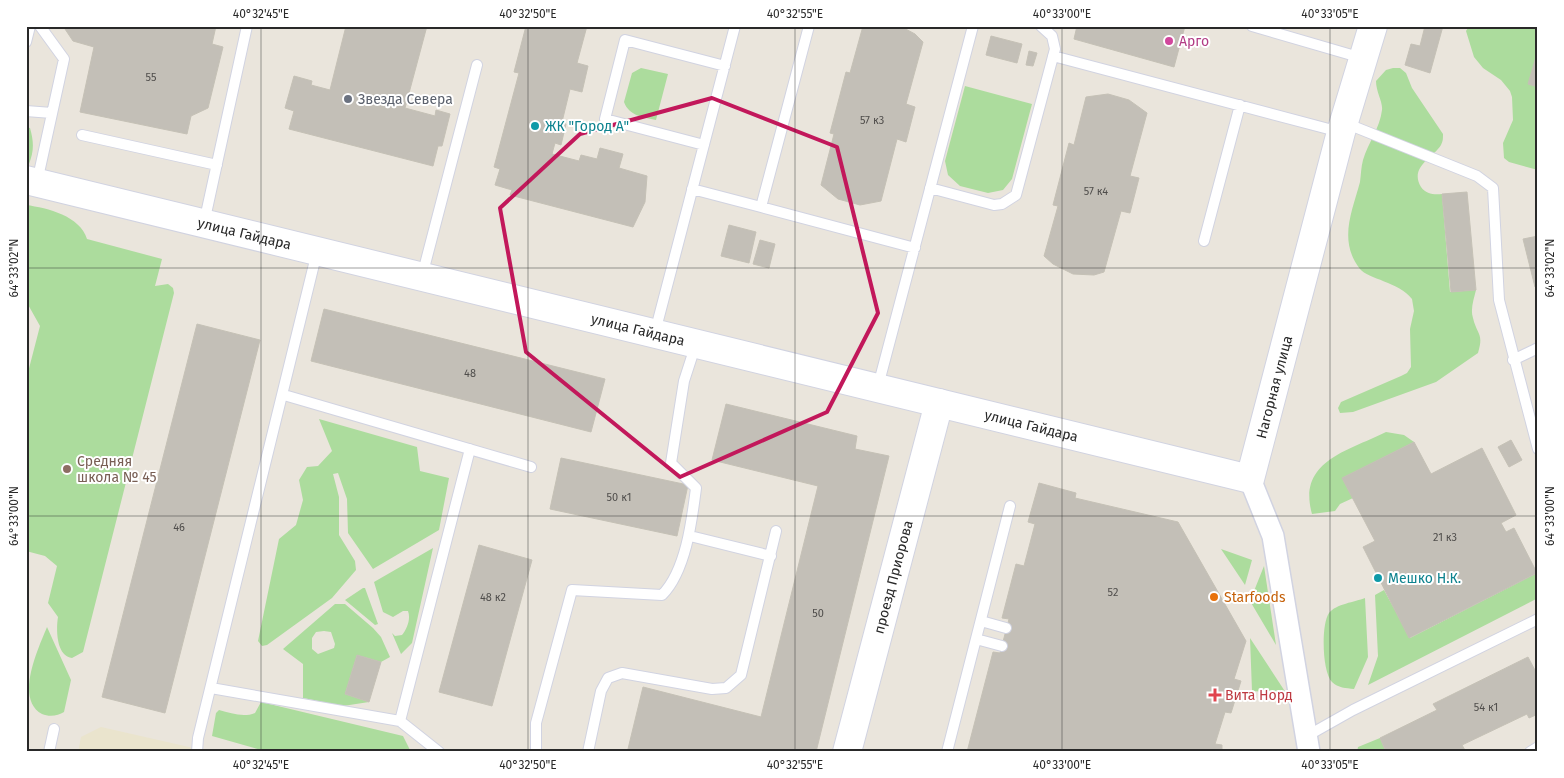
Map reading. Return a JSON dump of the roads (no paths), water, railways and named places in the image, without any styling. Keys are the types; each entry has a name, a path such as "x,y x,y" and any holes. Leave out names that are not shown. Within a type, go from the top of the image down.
{"street":[{"name":"Нагорная улица","path":"1250,479 1342,127 1373,26"},
{"name":"улица Гайдара","path":"31,181 1250,479"},
{"name":"проезд Приорова","path":"847,752 939,403"},
{"path":"1250,479 1273,536 1308,744"}],"lane":[{"path":"26,42 30,26"},
{"path":"31,181 52,113 64,59 40,26"},
{"path":"204,223 247,26"},
{"path":"654,333 735,26"},
{"path":"761,207 809,26"},
{"path":"878,388 973,26"},
{"path":"930,188 994,205 1002,204 1016,195 1055,50 1052,36 1041,26"},
{"path":"1252,26 1364,58"},
{"path":"704,145 604,119 625,40 725,66"},
{"path":"1053,56 1240,105 1342,127 1477,176 1493,188 1499,300 1513,360 1538,450"},
{"path":"421,277 477,65"},
{"path":"1204,241 1240,105"},
{"path":"26,111 52,113"},
{"path":"82,135 216,165"},
{"path":"692,189 915,248"},
{"path":"197,752 210,688 284,395 317,251"},
{"path":"536,752 536,723 572,590 662,595 670,587 690,536 696,488 672,464 684,381 696,343"},
{"path":"1513,360 1538,348"},
{"path":"284,395 531,467"},
{"path":"400,720 470,449"},
{"path":"947,752 1010,506"},
{"path":"588,752 601,691 608,678 622,673 712,689 726,688 742,675 776,530"},
{"path":"690,536 770,556"},
{"path":"1308,744 1353,710 1538,619"},
{"path":"981,621 1006,628"},
{"path":"976,639 1002,646"},
{"path":"210,688 400,720 439,752"},
{"path":"49,752 54,729"},
{"path":"1530,752 1538,747"}],"place":[{"name":"Арго","path":"1169,41"},
{"name":"Звезда Севера","path":"348,99"},
{"name":"ЖК \"Город А\"","path":"535,126"},
{"name":"Средняя школа № 45","path":"67,469"},
{"name":"Мешко Н.К.","path":"1378,578"},
{"name":"Starfoods","path":"1214,597"},
{"name":"Вита Норд","path":"1215,695"}]}
